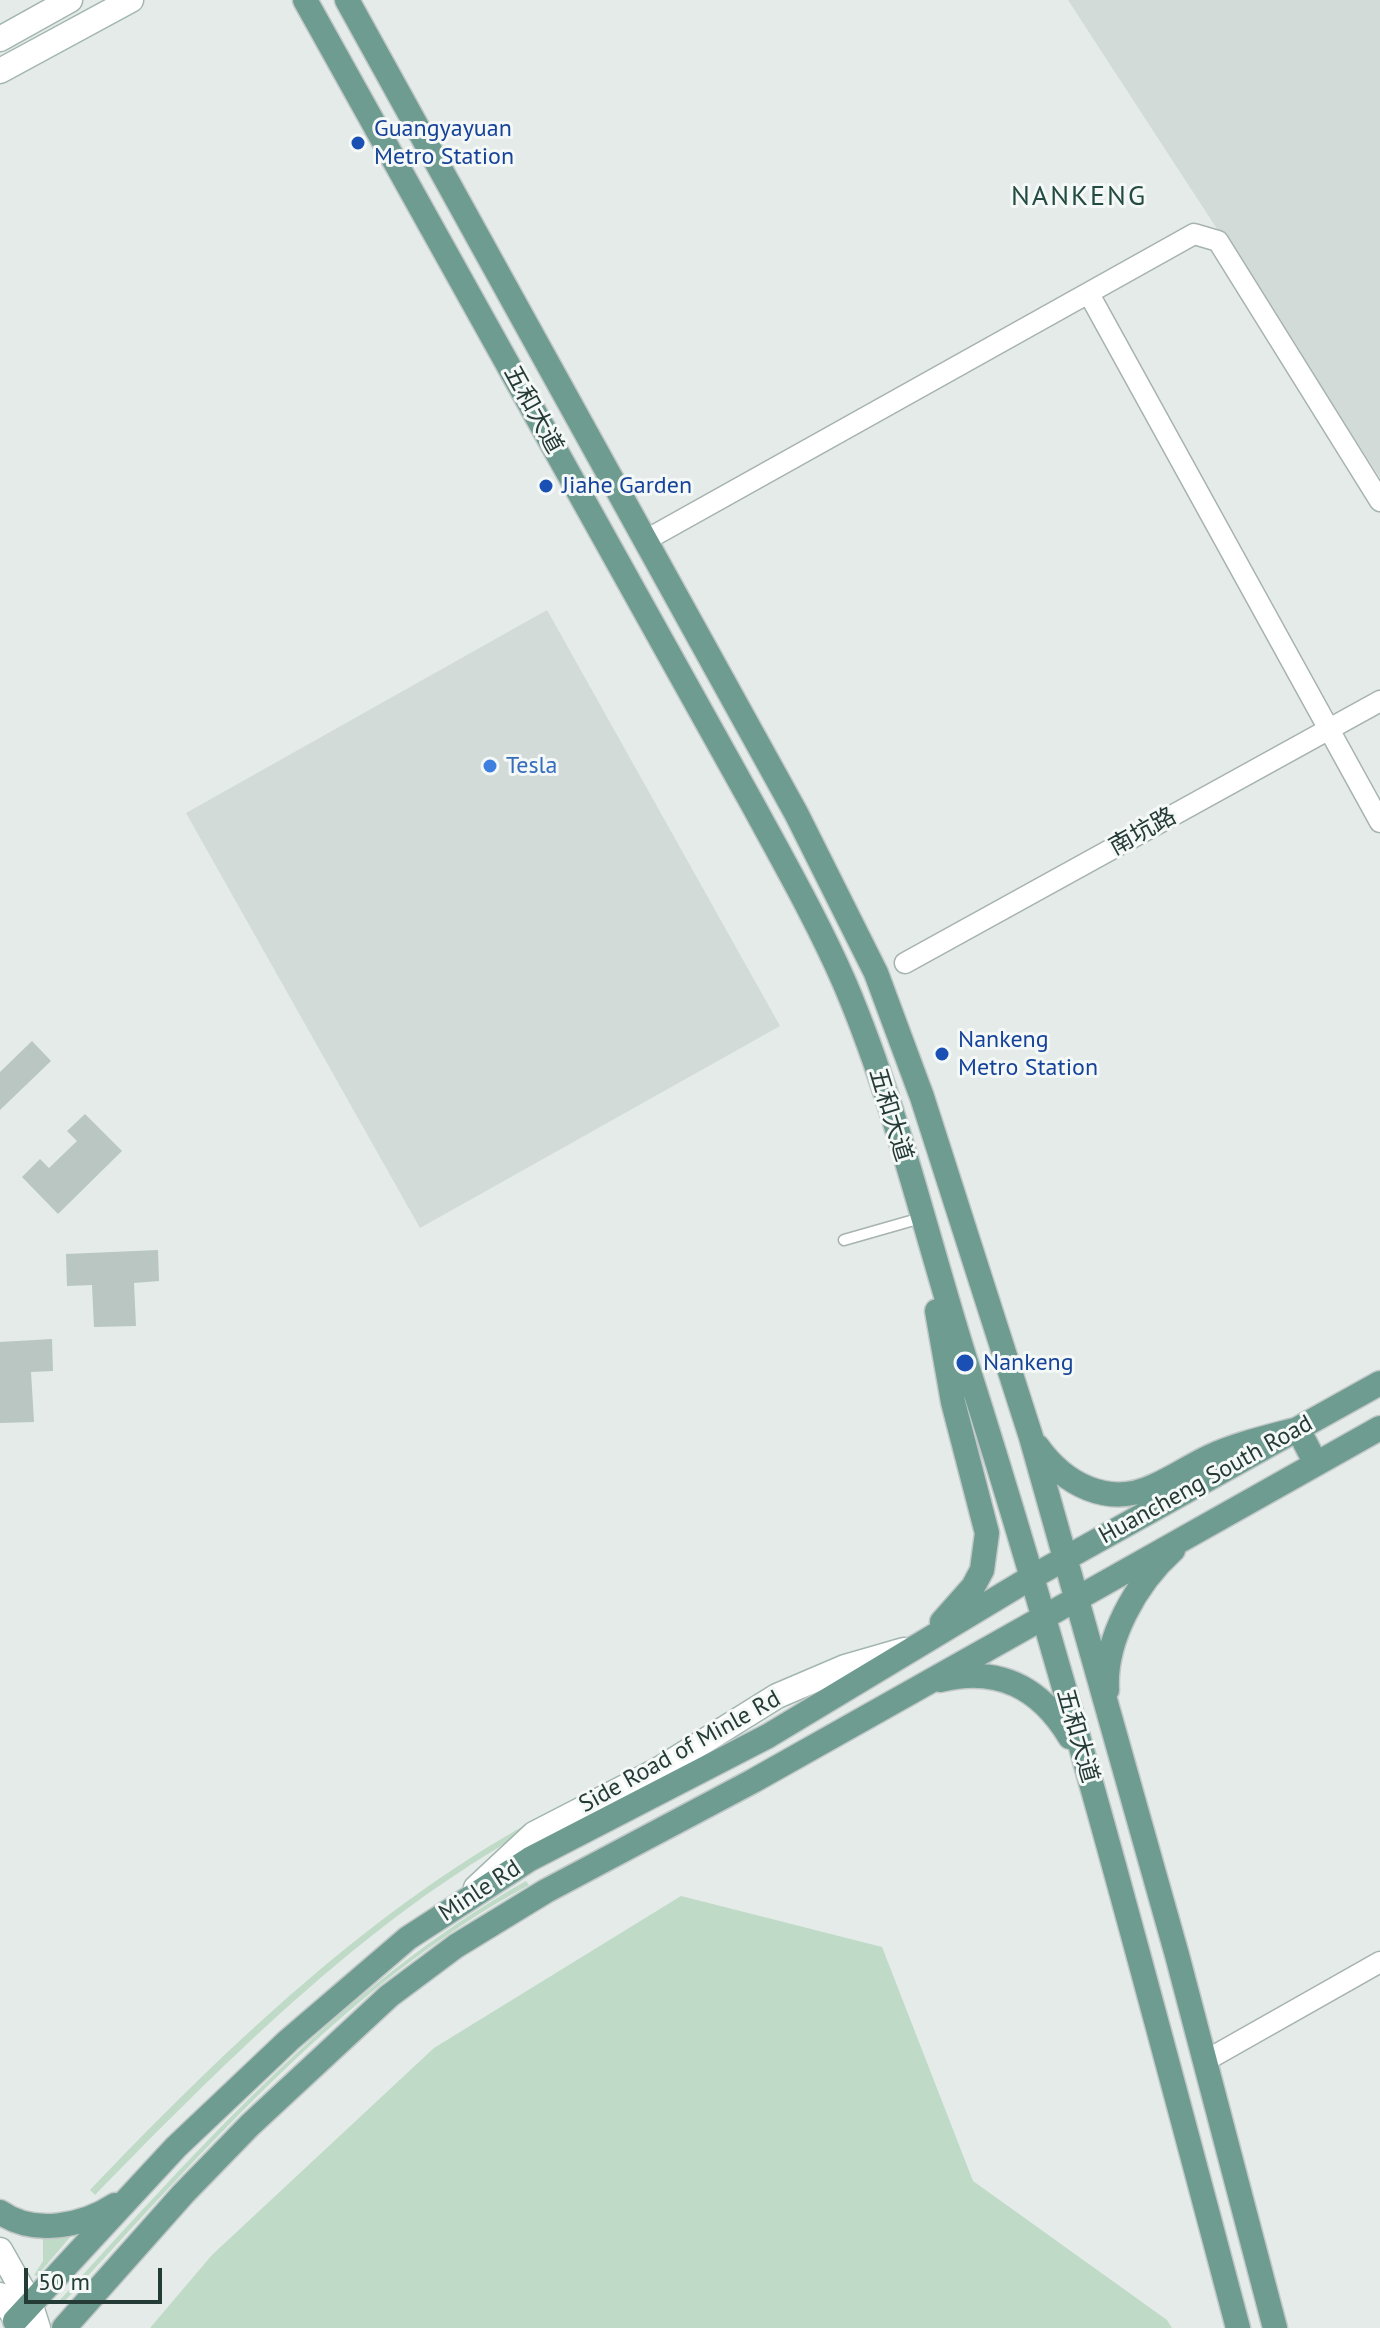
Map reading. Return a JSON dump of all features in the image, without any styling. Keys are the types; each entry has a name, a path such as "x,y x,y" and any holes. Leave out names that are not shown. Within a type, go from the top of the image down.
{"main road":[{"path":"0,39 70,0"},
{"path":"0,71 131,0"},
{"path":"295,0 320,27"},
{"name":"五和大道","path":"305,0 817,922 846,987 888,1105 1032,1577 1238,2328"},
{"name":"五和大道","path":"353,7 831,879 876,973 922,1097 1031,1437 1205,2061 1275,2328"},
{"path":"918,1646 973,1587 982,1570 987,1533 953,1402 921,1218"},
{"name":"Huancheng South Road","path":"1032,1577 1380,1383"},
{"name":"Huancheng South Road","path":"1043,1615 1380,1428"},
{"path":"1031,1437 1049,1463 1071,1483 1095,1492 1122,1495 1151,1488 1210,1456 1298,1429 1316,1464"},
{"path":"1108,1713 1106,1677 1123,1620 1146,1580 1193,1532"},
{"name":"Minle Rd","path":"22,2317 176,2147 345,1989 408,1938 530,1859 768,1736 1032,1577"},
{"name":"Minle Rd","path":"64,2328 183,2194 250,2125 389,1996 456,1946 535,1897 753,1781 1043,1615"},
{"name":"Side Road of Minle Rd","path":"465,1899 534,1834 692,1743 799,1686 845,1667 918,1646"},
{"path":"919,1686 974,1675 1013,1681 1046,1703 1060,1720 1087,1770"},
{"path":"0,2212 30,2224 58,2225 97,2215 130,2195"},
{"path":"0,2250 22,2317"},
{"path":"0,2295 38,2328"}],"street":[{"path":"646,540 1194,234 1218,241 1380,501"},
{"path":"1089,294 1380,822"},
{"name":"南坑路","path":"905,963 1380,701"},
{"path":"1205,2061 1380,1962"}],"lane":[{"path":"844,1240 921,1218"}],"shaded area":[{"path":"1068,0 1380,0 1380,478 1206,212"},
{"path":"547,610 780,1026 420,1228 186,813"}],"green space":[{"path":"547,1813 550,1819 425,1896 366,1941 252,2039 95,2195 90,2190 194,2084 304,1983 421,1891"},
{"path":"526,1881 529,1885 462,1925 398,1971 338,2021 223,2130 63,2303 60,2300 221,2127 335,2018 459,1922"},
{"path":"681,1896 882,1947 973,2181 1167,2320 1172,2328 150,2328 212,2255 434,2048"},
{"path":"77,2229 37,2276 34,2275 43,2261 43,2234"}],"building":[{"path":"32,1041 51,1061 0,1110 0,1072"},
{"path":"85,1114 122,1151 58,1214 22,1177 40,1159 49,1168 77,1141 67,1131"},
{"path":"158,1250 159,1281 134,1283 136,1326 94,1327 92,1285 67,1286 66,1254"},
{"path":"52,1339 53,1371 31,1372 34,1422 0,1423 0,1342"}],"place":[{"name":"Guangyayuan Metro Station","path":"358,143"},
{"name":"Jiahe Garden","path":"546,486"},
{"name":"Tesla","path":"490,766"},
{"name":"Nankeng Metro Station","path":"942,1054"},
{"name":"Nankeng","path":"965,1363"}],"district":[{"name":"NANKENG","path":"1079,197"}]}
